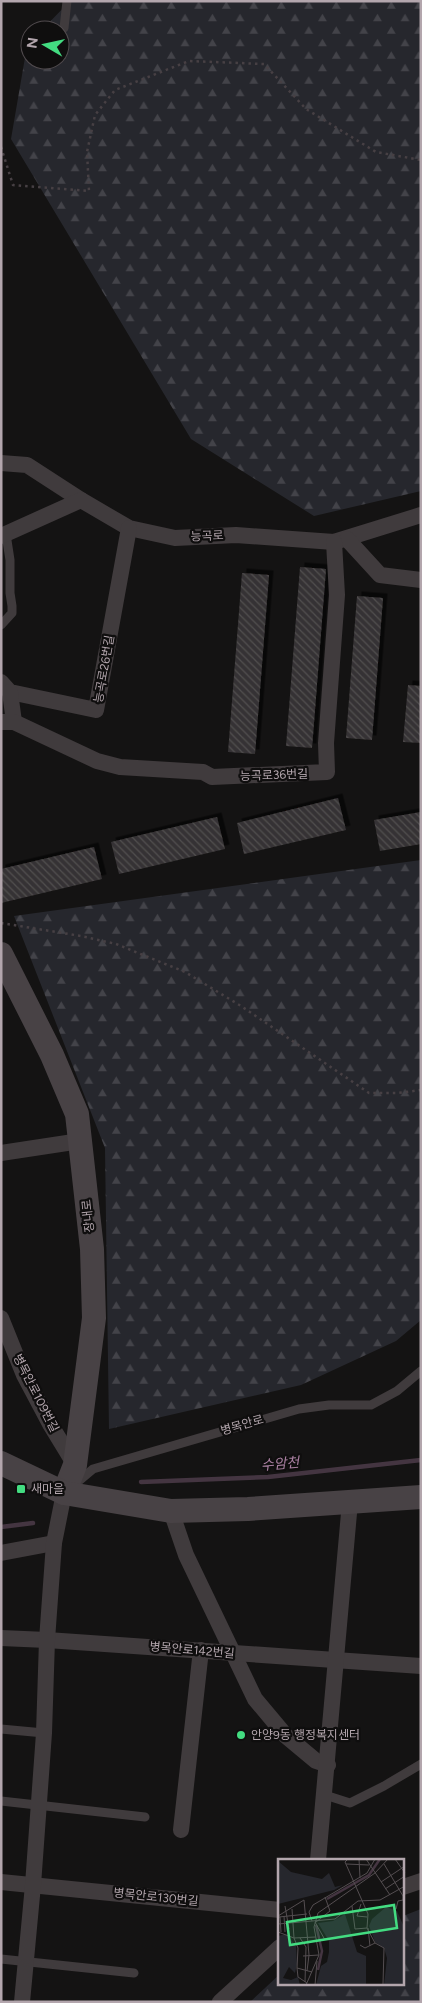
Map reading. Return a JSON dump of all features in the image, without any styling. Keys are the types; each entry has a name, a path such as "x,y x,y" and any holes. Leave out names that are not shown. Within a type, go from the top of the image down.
{"street":[{"name":"능곡로","path":"1,463 27,466 129,528 176,538 236,535 341,540 421,515"},
{"path":"3,535 81,500"},
{"name":"능곡로26번길","path":"5,687 96,710 129,528"},
{"path":"341,540 380,575 421,580"},
{"name":"능곡로36번길","path":"8,722 97,762 120,767 203,772 212,777 327,772 326,743 341,540"},
{"path":"5,687 8,722"},
{"name":"장내로","path":"1,954 56,1064 77,1114 92,1249 94,1318 75,1465 64,1493"},
{"path":"1,1153 80,1141"},
{"name":"병목안로109번길","path":"1,1318 24,1375 50,1424 75,1465"},
{"path":"1,1463 64,1493 171,1510 248,1509 421,1497"},
{"path":"22,2002 34,1885 54,1543 64,1493"},
{"path":"318,1859 350,1502"},
{"path":"171,1510 186,1556 255,1699 286,1736 316,1761 328,1765"},
{"path":"1,1553 54,1543"},
{"path":"1,1638 47,1640"},
{"name":"병목안로142번길","path":"47,1640 421,1666"},
{"path":"181,1830 201,1650"},
{"path":"404,1887 421,1881"},
{"name":"병목안로130번길","path":"1,1882 278,1910"},
{"path":"220,2002 278,1949"}],"lane":[{"path":"65,20 67,1"},
{"path":"1,625 12,613 10,560 3,535"},
{"name":"병목안로","path":"64,1493 93,1469 242,1425 299,1409 330,1405 371,1405 397,1391 421,1371"},
{"path":"1,1729 44,1733"},
{"path":"325,1794 350,1803 421,1764"},
{"path":"1,1801 145,1817"},
{"path":"1,1958 134,1973"}],"path":[{"path":"1,147 12,185 89,191 87,152 95,115 115,90 189,61 264,64 306,109 376,152 421,160"},
{"path":"1,923 81,936 116,944 185,972 241,1006 369,1093 398,1093 421,1090"}],"green space":[{"path":"70,1 421,1 421,491 314,516 191,439 11,139 23,70 70,70 70,20 52,20"},
{"path":"421,860 421,1320 396,1341 301,1385 109,1429 105,1148 14,916"},
{"path":"421,1909 421,2002 250,2002 278,1976 278,1986 404,1986 404,1916"}],"building":[{"path":"300,567 326,569 312,748 286,746"},
{"path":"242,573 269,575 255,754 228,752"},
{"path":"357,596 383,598 372,740 346,738"},
{"path":"408,685 421,686 421,743 403,742"},
{"path":"338,798 346,830 244,854 237,823"},
{"path":"421,812 421,844 380,851 374,820"},
{"path":"217,817 225,849 119,874 111,842"},
{"path":"94,847 102,879 1,903 1,869"}],"waterway":[{"name":"수암천","path":"141,1482 268,1477 421,1460"},
{"name":"수암천","path":"1,1527 33,1523"}],"place":[{"name":"새마을","path":"21,1489"},
{"name":"안양9동 행정복지센터","path":"241,1735"}]}
